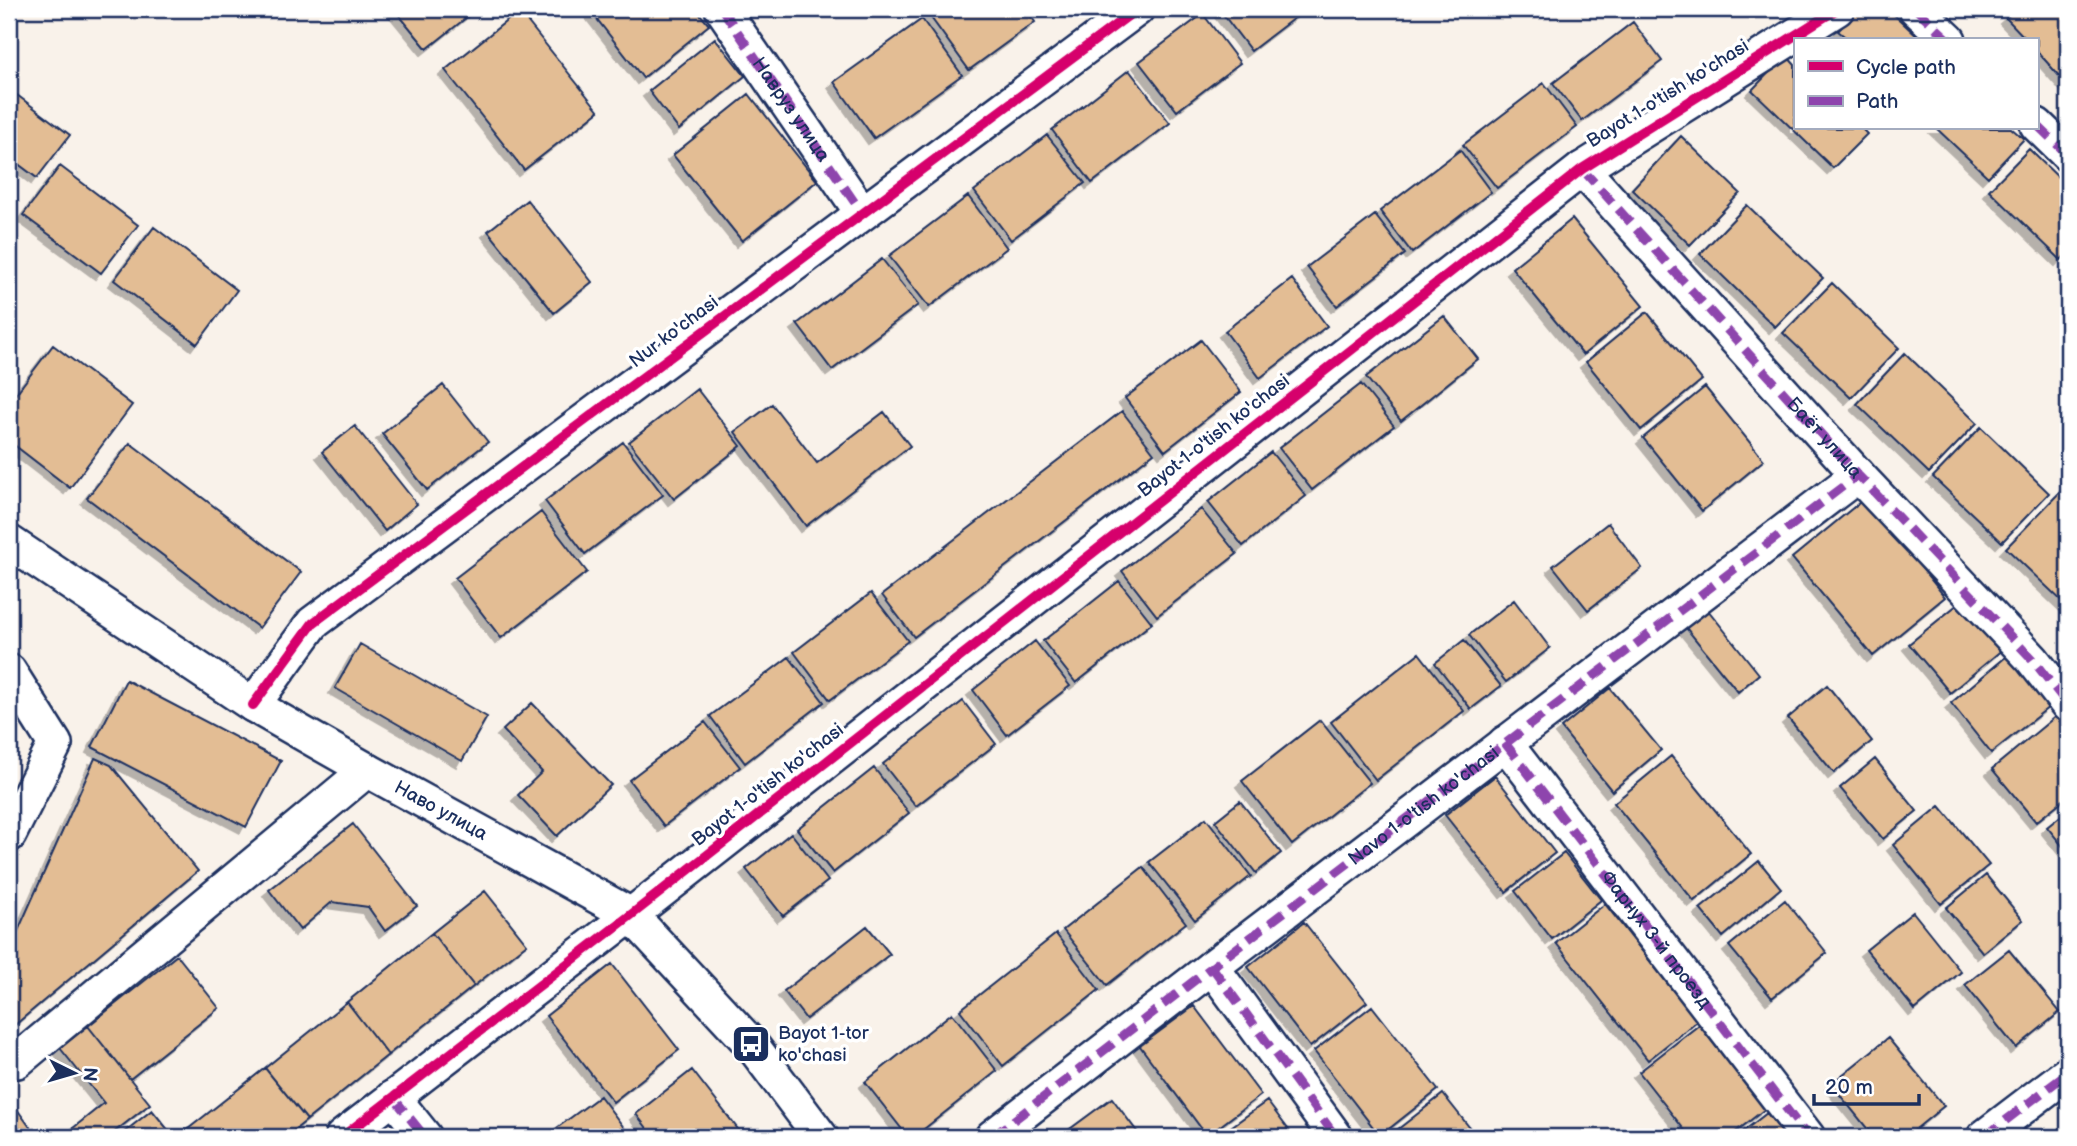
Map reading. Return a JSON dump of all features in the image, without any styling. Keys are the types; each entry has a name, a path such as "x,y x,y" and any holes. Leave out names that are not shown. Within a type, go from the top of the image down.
{"street":[{"name":"Навруз улица","path":"722,9 862,213"},
{"name":"Nur ko'chasi","path":"253,705 313,623 1137,9"},
{"name":"Bayot 1-o'tish ko'chasi","path":"342,1137 631,915 1582,169 1837,9"},
{"path":"1916,9 1947,38"},
{"path":"2038,126 2068,155"},
{"name":"Баёт улица","path":"1582,169 1858,475 2032,659 2068,705"},
{"name":"Navo 1-o'tish ko'chasi","path":"992,1137 1858,475"},
{"name":"Наво улица","path":"9,542 253,705 631,915 751,1044 821,1137"},
{"path":"9,671 55,744 9,835"},
{"name":"Фарнух 3-й проезд","path":"1505,743 1808,1137"},
{"path":"17,1061 367,770"},
{"path":"1212,967 1336,1137"},
{"path":"1984,1137 2068,1073"},
{"path":"393,1097 425,1137"}],"building":[{"path":"394,9 466,9 471,14 427,49"},
{"path":"589,9 696,9 709,25 643,78"},
{"path":"937,9 1026,9 1035,22 969,70 929,15"},
{"path":"1219,9 1306,9 1251,51"},
{"path":"1859,9 1888,9 1919,38 1847,38 1838,31"},
{"path":"2016,9 2068,9 2068,86 2038,52 2038,38 2025,38 2006,18"},
{"path":"519,11 599,111 524,170 445,70"},
{"path":"1203,14 1240,63 1177,111 1139,62"},
{"path":"922,19 962,75 874,138 834,82"},
{"path":"1633,22 1662,61 1582,121 1553,83"},
{"path":"715,38 745,76 679,130 649,91"},
{"path":"1786,55 1794,64 1794,130 1863,130 1867,134 1833,168 1752,90"},
{"path":"1129,70 1170,123 1092,183 1052,130"},
{"path":"1544,83 1577,127 1497,188 1463,145"},
{"path":"9,89 70,135 37,178 9,157"},
{"path":"749,94 817,181 742,241 673,155"},
{"path":"1938,130 2013,130 2024,139 1988,177"},
{"path":"1047,135 1085,183 1011,240 974,191"},
{"path":"1681,136 1740,193 1690,245 1632,189"},
{"path":"2029,149 2068,187 2068,252 2061,260 1989,190"},
{"path":"1460,150 1491,192 1412,253 1380,211"},
{"path":"60,166 138,225 101,273 23,215"},
{"path":"968,196 1007,248 929,307 889,256"},
{"path":"527,200 592,282 554,313 488,231"},
{"path":"1747,205 1823,278 1775,327 1700,254"},
{"path":"1375,215 1405,254 1337,306 1307,267"},
{"path":"1572,219 1643,306 1583,355 1512,268"},
{"path":"154,227 237,290 197,344 114,280"},
{"path":"882,259 918,305 832,370 797,324"},
{"path":"1292,279 1327,326 1260,378 1225,331"},
{"path":"1832,283 1899,348 1851,398 1783,333"},
{"path":"1647,312 1702,380 1641,430 1586,362"},
{"path":"1444,316 1478,359 1401,421 1366,377"},
{"path":"1201,340 1241,392 1165,451 1125,398"},
{"path":"53,345 132,405 70,488 9,441 9,403"},
{"path":"1905,353 1977,423 1929,473 1857,404"},
{"path":"1361,384 1394,426 1312,490 1279,448"},
{"path":"443,385 488,442 427,490 382,434"},
{"path":"1705,387 1764,460 1702,511 1643,438"},
{"path":"697,389 741,446 674,499 629,442"},
{"path":"772,404 817,463 884,412 910,446 806,526 735,432"},
{"path":"1122,411 1154,453 914,637 882,595"},
{"path":"355,426 417,504 385,531 322,452"},
{"path":"1981,427 2049,493 2002,542 1933,477"},
{"path":"623,442 663,495 585,554 545,501"},
{"path":"130,443 301,572 259,628 87,498"},
{"path":"1271,452 1306,496 1243,546 1208,502"},
{"path":"2061,491 2068,498 2068,607 2006,548"},
{"path":"1865,498 1945,597 1873,656 1792,558"},
{"path":"1201,509 1237,554 1157,616 1122,571"},
{"path":"541,512 587,572 501,638 455,578"},
{"path":"1608,523 1642,568 1588,610 1553,566"},
{"path":"1119,581 1152,623 1076,683 1043,641"},
{"path":"871,593 908,641 830,700 794,652"},
{"path":"1514,600 1550,648 1506,682 1469,635"},
{"path":"1963,600 2003,649 1950,693 1909,644"},
{"path":"1704,605 1759,674 1738,692 1682,623"},
{"path":"1464,640 1501,686 1471,709 1435,663"},
{"path":"1035,641 1070,686 1007,735 973,690"},
{"path":"360,644 487,717 462,761 335,688"},
{"path":"1419,653 1464,711 1376,780 1331,722"},
{"path":"2007,656 2049,707 1991,753 1951,703"},
{"path":"789,657 824,702 745,763 710,716"},
{"path":"126,680 281,761 246,827 92,747"},
{"path":"1827,685 1872,741 1834,773 1788,718"},
{"path":"1610,688 1661,750 1612,791 1561,728"},
{"path":"963,701 996,744 916,806 883,764"},
{"path":"532,703 611,785 557,836 518,795 542,772 503,730"},
{"path":"2056,716 2068,730 2068,796 2036,822 1992,769"},
{"path":"1320,720 1370,783 1292,845 1242,781"},
{"path":"705,722 740,767 664,826 629,780"},
{"path":"1671,756 1751,854 1694,901 1614,803"},
{"path":"95,758 111,765 198,871 9,1030 9,951"},
{"path":"1875,759 1917,811 1883,839 1840,788"},
{"path":"874,768 909,813 833,873 797,829"},
{"path":"1495,776 1555,853 1506,892 1445,815"},
{"path":"1240,801 1281,853 1256,873 1215,821"},
{"path":"1940,806 1989,865 1941,904 1893,845"},
{"path":"2068,810 2068,853 2047,827"},
{"path":"1206,818 1251,876 1195,920 1149,862"},
{"path":"353,824 417,906 385,931 368,907 332,902 300,930 269,890"},
{"path":"791,833 828,881 783,916 746,869"},
{"path":"1564,853 1601,900 1552,939 1515,891"},
{"path":"1759,861 1781,888 1723,937 1700,909"},
{"path":"1143,867 1186,923 1107,985 1063,930"},
{"path":"1986,875 2023,920 1983,953 1946,908"},
{"path":"485,891 527,944 474,986 432,933"},
{"path":"1785,900 1827,953 1772,998 1729,946"},
{"path":"1605,904 1697,1021 1648,1060 1556,943"},
{"path":"1913,912 1961,972 1915,1010 1866,950"},
{"path":"1304,922 1367,1002 1310,1047 1248,967"},
{"path":"867,926 890,954 806,1019 784,991"},
{"path":"432,933 474,986 388,1055 347,1002"},
{"path":"1056,934 1099,990 1003,1066 960,1010"},
{"path":"2009,950 2060,1012 2016,1048 1965,985"},
{"path":"177,955 219,1008 130,1079 88,1026"},
{"path":"612,964 679,1050 613,1102 546,1016"},
{"path":"347,1002 388,1055 307,1120 265,1068"},
{"path":"1194,1006 1261,1095 1207,1136 1140,1046"},
{"path":"1372,1006 1438,1090 1380,1136 1314,1051"},
{"path":"952,1013 997,1071 914,1137 908,1137 865,1082"},
{"path":"1699,1025 1765,1109 1729,1137 1690,1137 1639,1072"},
{"path":"88,1026 150,1104 108,1137 62,1137 104,1103 60,1048"},
{"path":"1888,1038 1944,1106 1906,1137 1874,1137 1831,1084"},
{"path":"265,1068 307,1120 286,1137 178,1137"},
{"path":"692,1070 744,1137 654,1137 636,1114"},
{"path":"1443,1094 1477,1137 1388,1137"},
{"path":"600,1096 631,1137 546,1136"},
{"path":"9,1098 37,1137 9,1137"},
{"path":"1112,1098 1141,1137 1059,1137"},
{"path":"1267,1101 1294,1137 1217,1137"},
{"path":"152,1110 174,1137 118,1137"},
{"path":"1767,1113 1786,1137 1736,1137"}],"marked path":[{"path":"722,9 862,213"},
{"path":"1916,9 1947,38"},
{"path":"2038,126 2068,155"},
{"path":"1582,169 1858,475 2032,659 2068,705"},
{"path":"992,1137 1858,475"},
{"path":"1505,743 1808,1137"},
{"path":"1212,967 1336,1137"},
{"path":"1984,1137 2068,1073"},
{"path":"393,1097 425,1137"}],"cycle path":[{"path":"253,705 313,623 1137,9"},
{"path":"342,1137 631,915 1582,169 1837,9"}],"place":[{"name":"Bayot 1-tor ko'chasi","path":"751,1044"}]}
